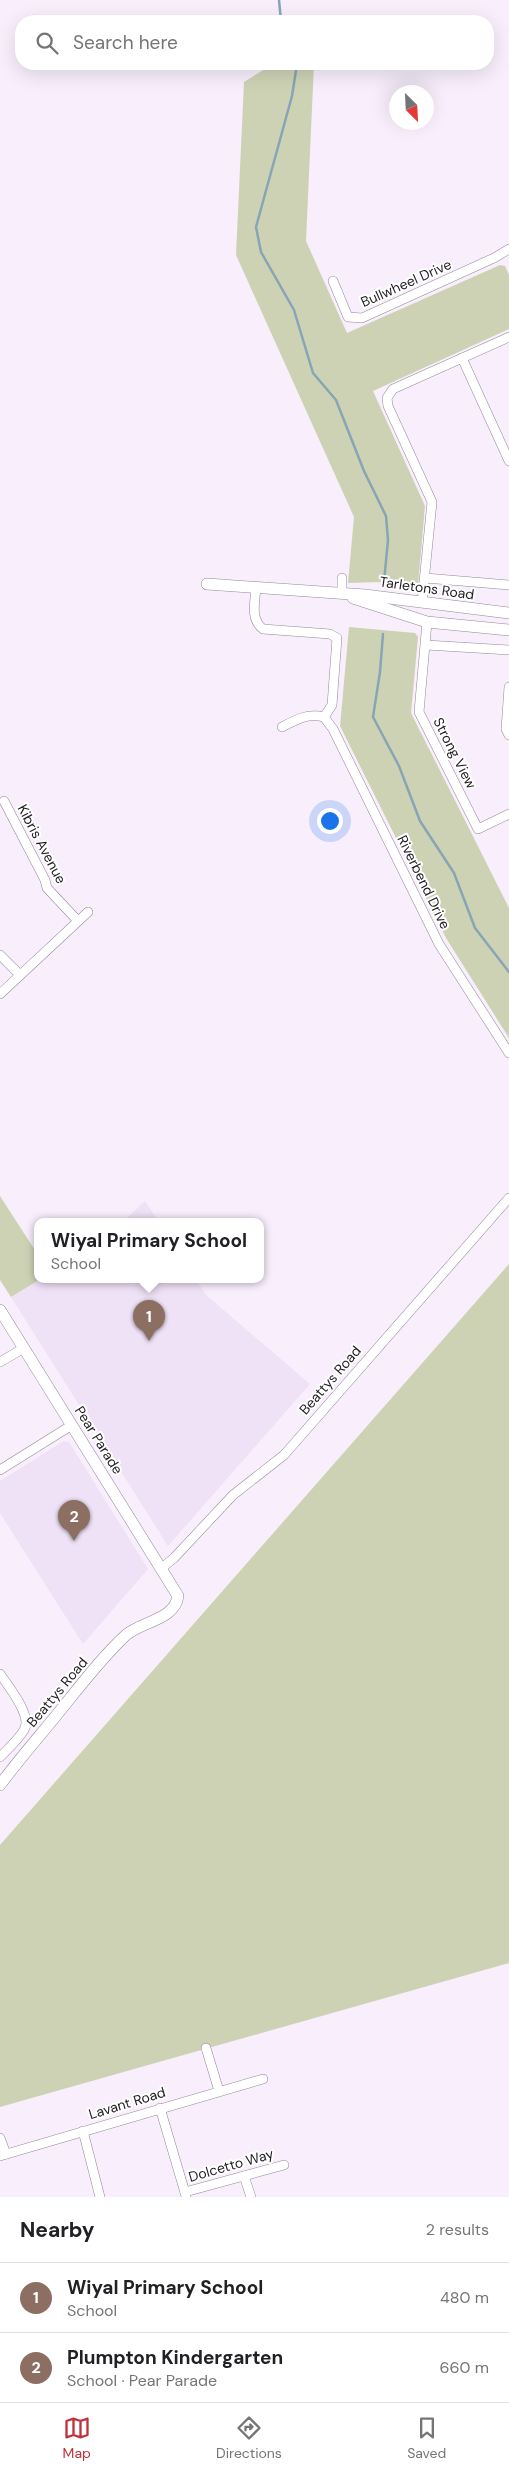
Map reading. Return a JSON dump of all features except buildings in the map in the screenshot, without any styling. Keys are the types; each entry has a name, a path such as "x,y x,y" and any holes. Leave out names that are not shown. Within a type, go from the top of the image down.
{"street":[{"name":"Bullwheel Drive","path":"333,281 348,317 362,318 494,258 509,249"},
{"path":"422,602 432,502 388,406 387,398 393,389 509,337"},
{"path":"462,358 509,461"},
{"path":"342,578 342,594"},
{"path":"425,578 509,585"},
{"name":"Tarletons Road","path":"207,584 342,594 509,613"},
{"path":"256,588 254,619 263,629 330,634 337,638 332,705 324,718 313,715 297,719 282,727"},
{"name":"Tarletons Road","path":"342,594 427,622 509,630"},
{"name":"Strong View","path":"427,622 419,712 478,829 509,814"},
{"path":"426,645 509,650"},
{"path":"509,687 506,729 509,735"},
{"name":"Riverbend Drive","path":"324,718 333,729 439,944 509,1052"},
{"name":"Kibris Avenue","path":"4,801 45,880 47,888 78,921"},
{"path":"0,994 88,912"},
{"path":"0,955 20,976"},
{"name":"Beattys Road","path":"162,1568 174,1558 233,1495 284,1455 509,1198"},
{"name":"Pear Parade","path":"0,1310 172,1585"},
{"path":"0,1362 24,1348"},
{"path":"0,1470 72,1425"},
{"name":"Beattys Road","path":"0,1786 82,1684 126,1635 142,1624 171,1612 177,1605 178,1596 172,1585"},
{"path":"0,1674 25,1715 27,1724 0,1757"},
{"path":"206,2048 219,2091"},
{"name":"Lavant Road","path":"2,2154 263,2079"},
{"path":"160,2108 186,2194"},
{"path":"81,2132 100,2197"},
{"path":"0,2138 2,2154"},
{"name":"Dolcetto Way","path":"186,2194 284,2164"},
{"path":"244,2176 251,2197"}],"shaded area":[{"path":"145,1201 156,1218 127,1218"},
{"path":"34,1283 198,1283 207,1296 310,1384 168,1546 11,1297"},
{"path":"64,1441 69,1442 148,1569 83,1644 0,1513 0,1481"}],"green space":[{"path":"263,70 314,70 306,241 347,333 500,265 505,266 509,275 509,329 373,391 425,506 418,585 381,582 348,583 354,517 236,255 244,82"},
{"path":"349,627 415,633 418,637 411,713 509,908 509,1038 446,938 340,726"},
{"path":"0,1196 34,1249 34,1283 11,1297 0,1280"},
{"path":"509,1264 509,1963 0,2107 0,1845"}],"waterway":[{"path":"279,0 280,15"},
{"path":"296,70 292,96 256,227 261,252 294,310 313,373 336,400 364,471 386,516 388,540 384,582"},
{"path":"383,634 380,672 373,717 399,766 420,821 454,873 475,928 509,972"}],"place":[{"name":"Wiyal Primary School","path":"149,1341"},
{"name":"Plumpton Kindergarten","path":"74,1541"}]}
